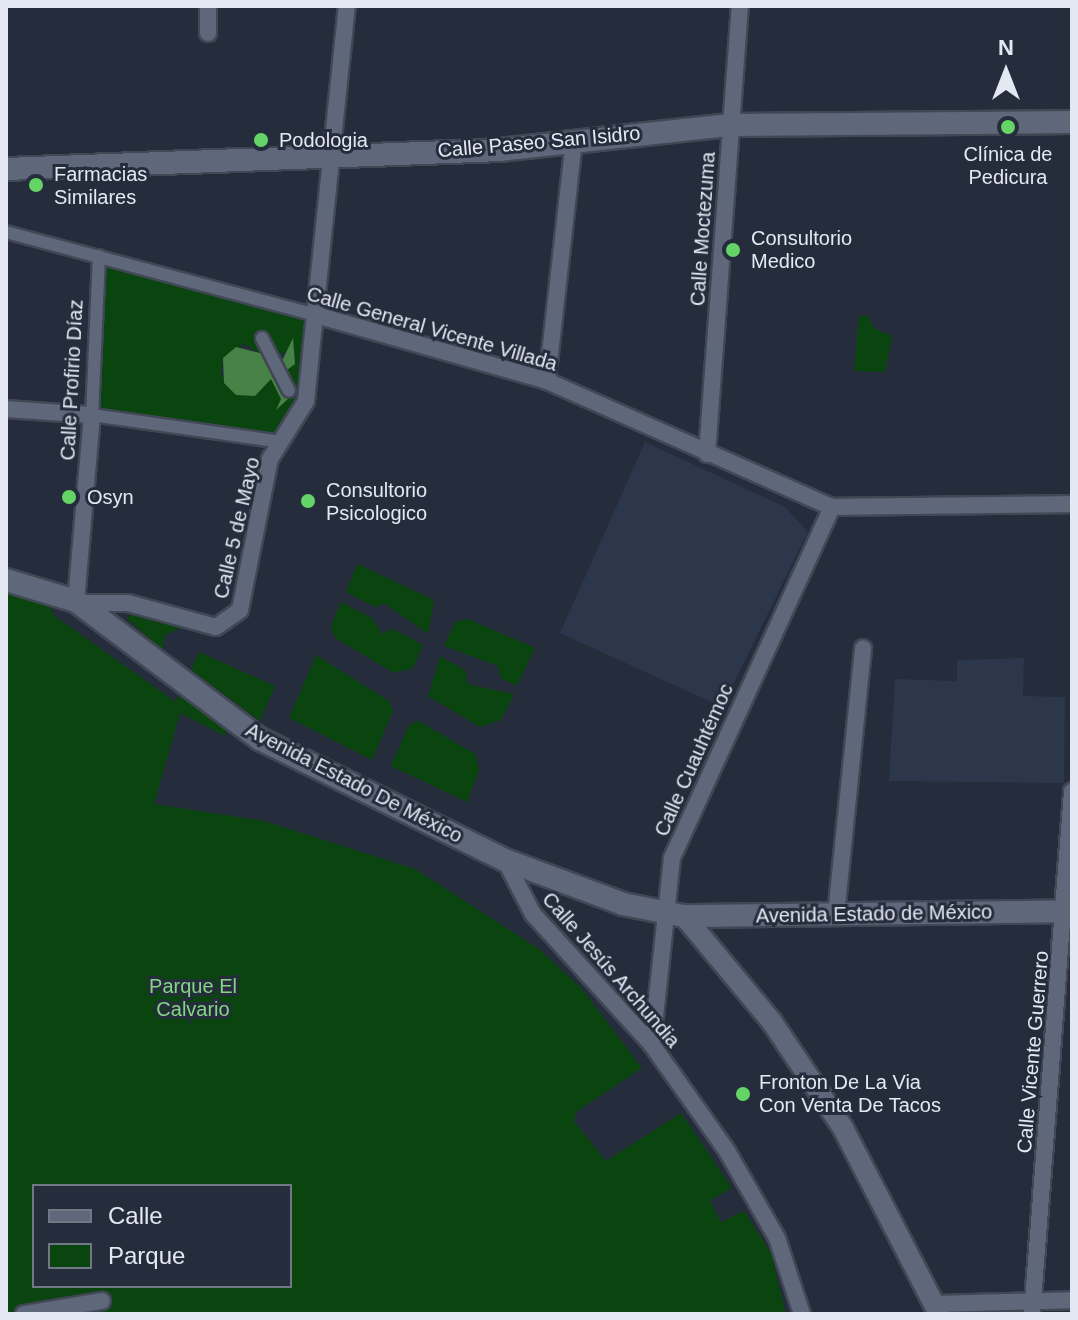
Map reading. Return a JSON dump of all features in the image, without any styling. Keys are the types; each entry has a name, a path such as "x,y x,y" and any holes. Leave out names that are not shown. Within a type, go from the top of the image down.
{"main road":[{"name":"Calle Paseo San Isidro","path":"6,169 333,157 731,125 1072,122"},
{"name":"Avenida Estado De México","path":"6,580 77,602 260,739 505,860 676,915"},
{"name":"Avenida Estado de México","path":"676,915 1068,911"}],"street":[{"path":"208,6 208,33"},
{"name":"Calle 5 de Mayo","path":"77,602 128,603 205,627 234,620 265,474 306,401 347,6"},
{"name":"Calle Moctezuma","path":"707,454 740,6"},
{"path":"547,381 574,140"},
{"name":"Calle General Vicente Villada","path":"6,232 547,381 832,507"},
{"name":"Calle Profirio Díaz","path":"77,602 92,415 99,256"},
{"path":"262,338 289,391"},
{"path":"6,409 92,415 282,442"},
{"path":"832,507 1072,504"},
{"name":"Calle Cuauhtémoc","path":"652,1045 676,915 672,858 832,507"},
{"path":"836,915 863,648"},
{"name":"Calle Vicente Guerrero","path":"1032,1308 1068,911 1072,792"},
{"name":"Calle Jesús Archundia","path":"505,860 533,914 652,1045 770,1226 802,1314"},
{"path":"676,915 772,1022 843,1128 936,1309 1032,1308 1072,1300"},
{"path":"24,1314 102,1301"}],"shaded area":[{"path":"293,338 295,364 279,376 288,399 276,410 281,399 271,379 255,396 236,395 224,383 223,358 236,347 283,359"},
{"path":"645,442 785,507 808,532 722,707 560,633"},
{"path":"1024,658 1023,696 1065,697 1064,783 889,781 895,679 957,681 957,660"}],"green space":[{"path":"101,260 308,308 300,401 286,427 265,437 96,409","holes":["244,344 267,358 292,350 295,363 279,376 286,404 271,379 255,396 221,375 223,358"]},
{"path":"867,315 874,328 892,336 885,372 854,371 859,316"},
{"path":"357,564 434,600 428,634 384,603 375,607 346,592"},
{"name":"Parque El Calvario","path":"6,593 49,599 53,615 176,702 179,694 227,728 225,736 180,713 154,804 264,821 415,869 539,949 581,988 642,1068 576,1112 574,1121 606,1161 681,1113 732,1188 710,1200 721,1222 744,1211 771,1253 786,1314 6,1314"},
{"path":"341,602 372,618 382,634 393,629 423,645 413,668 394,673 335,638 331,626"},
{"path":"131,614 180,628 165,635 163,650 127,619"},
{"path":"468,619 535,648 517,686 500,678 498,666 444,646 455,622"},
{"path":"199,652 275,686 260,721 191,670"},
{"path":"316,655 389,701 393,711 372,760 289,718"},
{"path":"440,656 466,671 467,684 514,694 501,720 480,727 428,696"},
{"path":"419,721 475,754 479,770 467,802 391,766 409,725"}],"place":[{"name":"Clínica de Pedicura","path":"1008,127"},
{"name":"Podologia","path":"261,140"},
{"name":"Farmacias Similares","path":"36,185"},
{"name":"Consultorio Medico","path":"733,250"},
{"name":"Osyn","path":"69,497"},
{"name":"Consultorio Psicologico","path":"308,501"},
{"name":"Fronton De La Via Con Venta De Tacos","path":"743,1094"}]}
